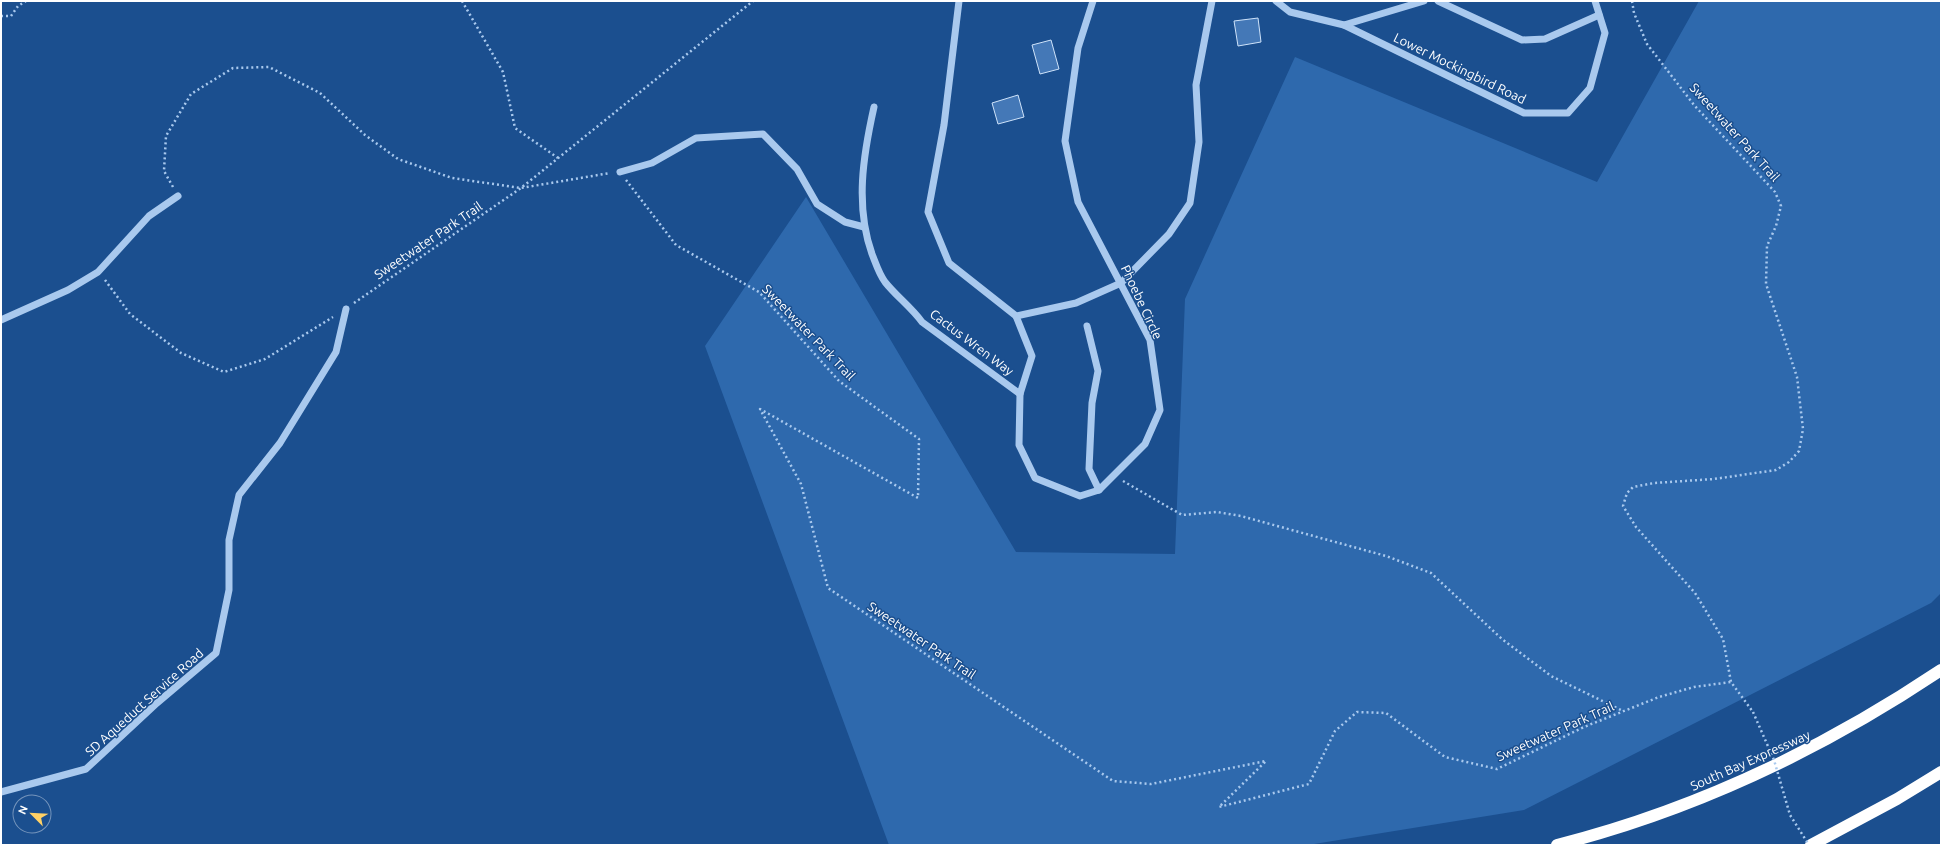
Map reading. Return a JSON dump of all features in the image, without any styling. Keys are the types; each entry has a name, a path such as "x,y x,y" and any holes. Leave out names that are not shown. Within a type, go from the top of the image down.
{"highway":[{"name":"South Bay Expressway","path":"1557,845 1660,814 1745,780 1859,722 1941,670"},
{"path":"1810,845 1890,803 1941,772"}],"lane":[{"name":"Phoebe Circle","path":"959,1 944,125 928,212 949,263 1016,316 1032,356 1020,394 1019,445 1035,478 1080,496 1099,490 1115,476 1145,444 1160,410 1150,340 1078,202 1065,141 1078,48 1093,1"},
{"path":"1016,316 1076,303 1121,283 1169,234 1190,203 1199,142 1196,85 1212,1"},
{"name":"Lower Mockingbird Road","path":"1276,1 1290,12 1344,25 1524,113 1568,113 1590,88 1605,33 1595,1"},
{"path":"1344,25 1424,1"},
{"path":"1438,1 1522,40 1546,38 1600,15"},
{"name":"Cactus Wren Way","path":"874,107 862,171 864,226 878,270 885,282 914,310 922,322 1020,394"},
{"path":"620,172 652,163 696,138 763,134 797,169 817,204 845,222 864,226"},
{"path":"1,320 68,290 98,272 149,216 178,196"},
{"name":"SD Aqueduct Service Road","path":"1,792 86,770 157,703 216,653 229,590 229,540 239,495 280,443 336,352 346,309"},
{"path":"1087,326 1098,371 1092,403 1089,469 1099,490"}],"path":[{"path":"1,16 11,16 18,6 26,1"},
{"path":"462,1 503,72 515,128 558,158"},
{"path":"521,188 753,1"},
{"name":"Sweetwater Park Trail","path":"1632,1 1634,13 1647,44 1694,105 1775,192 1781,206 1776,226 1767,246 1766,284 1797,376 1803,429 1799,451 1789,462 1776,470 1714,479 1654,483 1633,487 1627,493 1623,506 1636,527 1695,593 1723,639 1731,682 1753,712 1774,760 1790,815 1810,845"},
{"name":"Sweetwater Park Trail","path":"178,196 164,171 166,136 191,94 232,68 270,67 320,93 365,135 398,159 452,178 521,188 620,172 676,245 759,292 838,381 919,439 918,498 760,408 801,484 828,588 1113,781 1151,784 1266,761 1220,807 1309,784 1335,731 1357,712 1386,714 1445,757 1497,769 1584,727 1659,697 1694,687 1731,682"},
{"name":"Sweetwater Park Trail","path":"98,272 112,287 130,314 181,353 224,372 266,359 346,309 521,188"},
{"path":"1115,476 1182,515 1217,512 1241,516 1386,556 1431,573 1502,639 1551,676 1623,711"}],"shaded area":[{"path":"1699,1 1941,1 1941,593 1931,603 1524,810 1308,845 889,845 705,346 806,197 1016,552 1175,554 1185,299 1295,57 1597,182"}],"building":[{"path":"1258,18 1261,42 1238,46 1234,21"},
{"path":"1051,40 1059,69 1040,74 1032,45"},
{"path":"1018,95 1024,117 998,124 992,103"}]}
